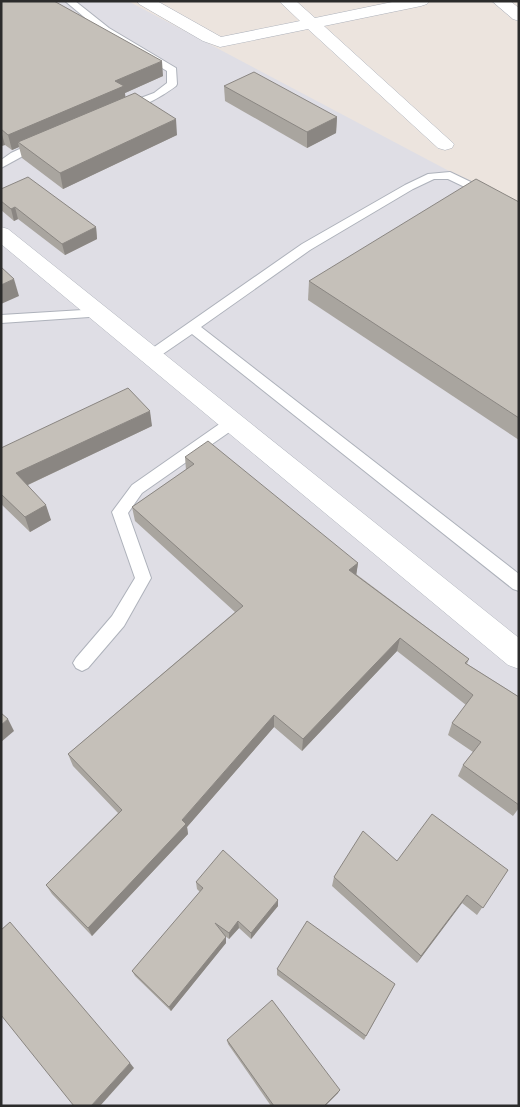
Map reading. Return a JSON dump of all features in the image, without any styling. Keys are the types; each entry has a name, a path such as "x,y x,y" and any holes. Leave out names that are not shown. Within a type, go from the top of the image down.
{"street":[{"path":"145,1 209,38 220,42 421,1"},
{"path":"287,1 445,144"},
{"path":"500,1 519,16"},
{"path":"1,232 519,656"}],"lane":[{"path":"69,1 85,15 119,38 157,58 172,70 172,84 158,95 114,111"},
{"path":"1,165 14,155 49,140"},
{"path":"152,355 306,248 409,187 432,176 450,176 519,210"},
{"path":"1,319 99,313"},
{"path":"192,326 391,485 519,584"},
{"path":"82,663 118,621 143,578 120,512 137,489 233,422"}],"shaded area":[{"path":"1,1 128,1 519,208 519,1106 1,1106"}],"building":[{"path":"1,1 54,1 162,61 115,81 124,86 8,135 1,129"},
{"path":"254,72 337,117 307,132 224,86"},
{"path":"135,93 176,119 60,173 18,142"},
{"path":"28,177 96,227 62,244 15,207 11,209 1,201 1,189"},
{"path":"476,179 519,202 519,418 309,281"},
{"path":"1,267 14,279 1,285"},
{"path":"128,388 150,411 16,473 46,505 25,517 1,494 1,448"},
{"path":"208,441 358,563 349,570 469,659 465,663 519,697 519,805 463,765 481,742 452,723 473,695 400,638 303,739 274,715 182,820 186,824 88,928 46,885 122,810 68,754 243,606 132,507 194,464 185,457"},
{"path":"1,713 8,719 1,725"},
{"path":"432,814 508,870 483,908 467,895 421,956 334,877 363,831 397,861"},
{"path":"223,850 278,900 251,933 238,921 229,933 215,923 226,937 169,1007 132,971 203,888 196,882"},
{"path":"307,921 395,984 366,1036 277,969"},
{"path":"10,922 130,1063 91,1106 74,1106 1,1015 1,930"},
{"path":"272,1000 340,1090 324,1106 274,1106 227,1040"}]}
